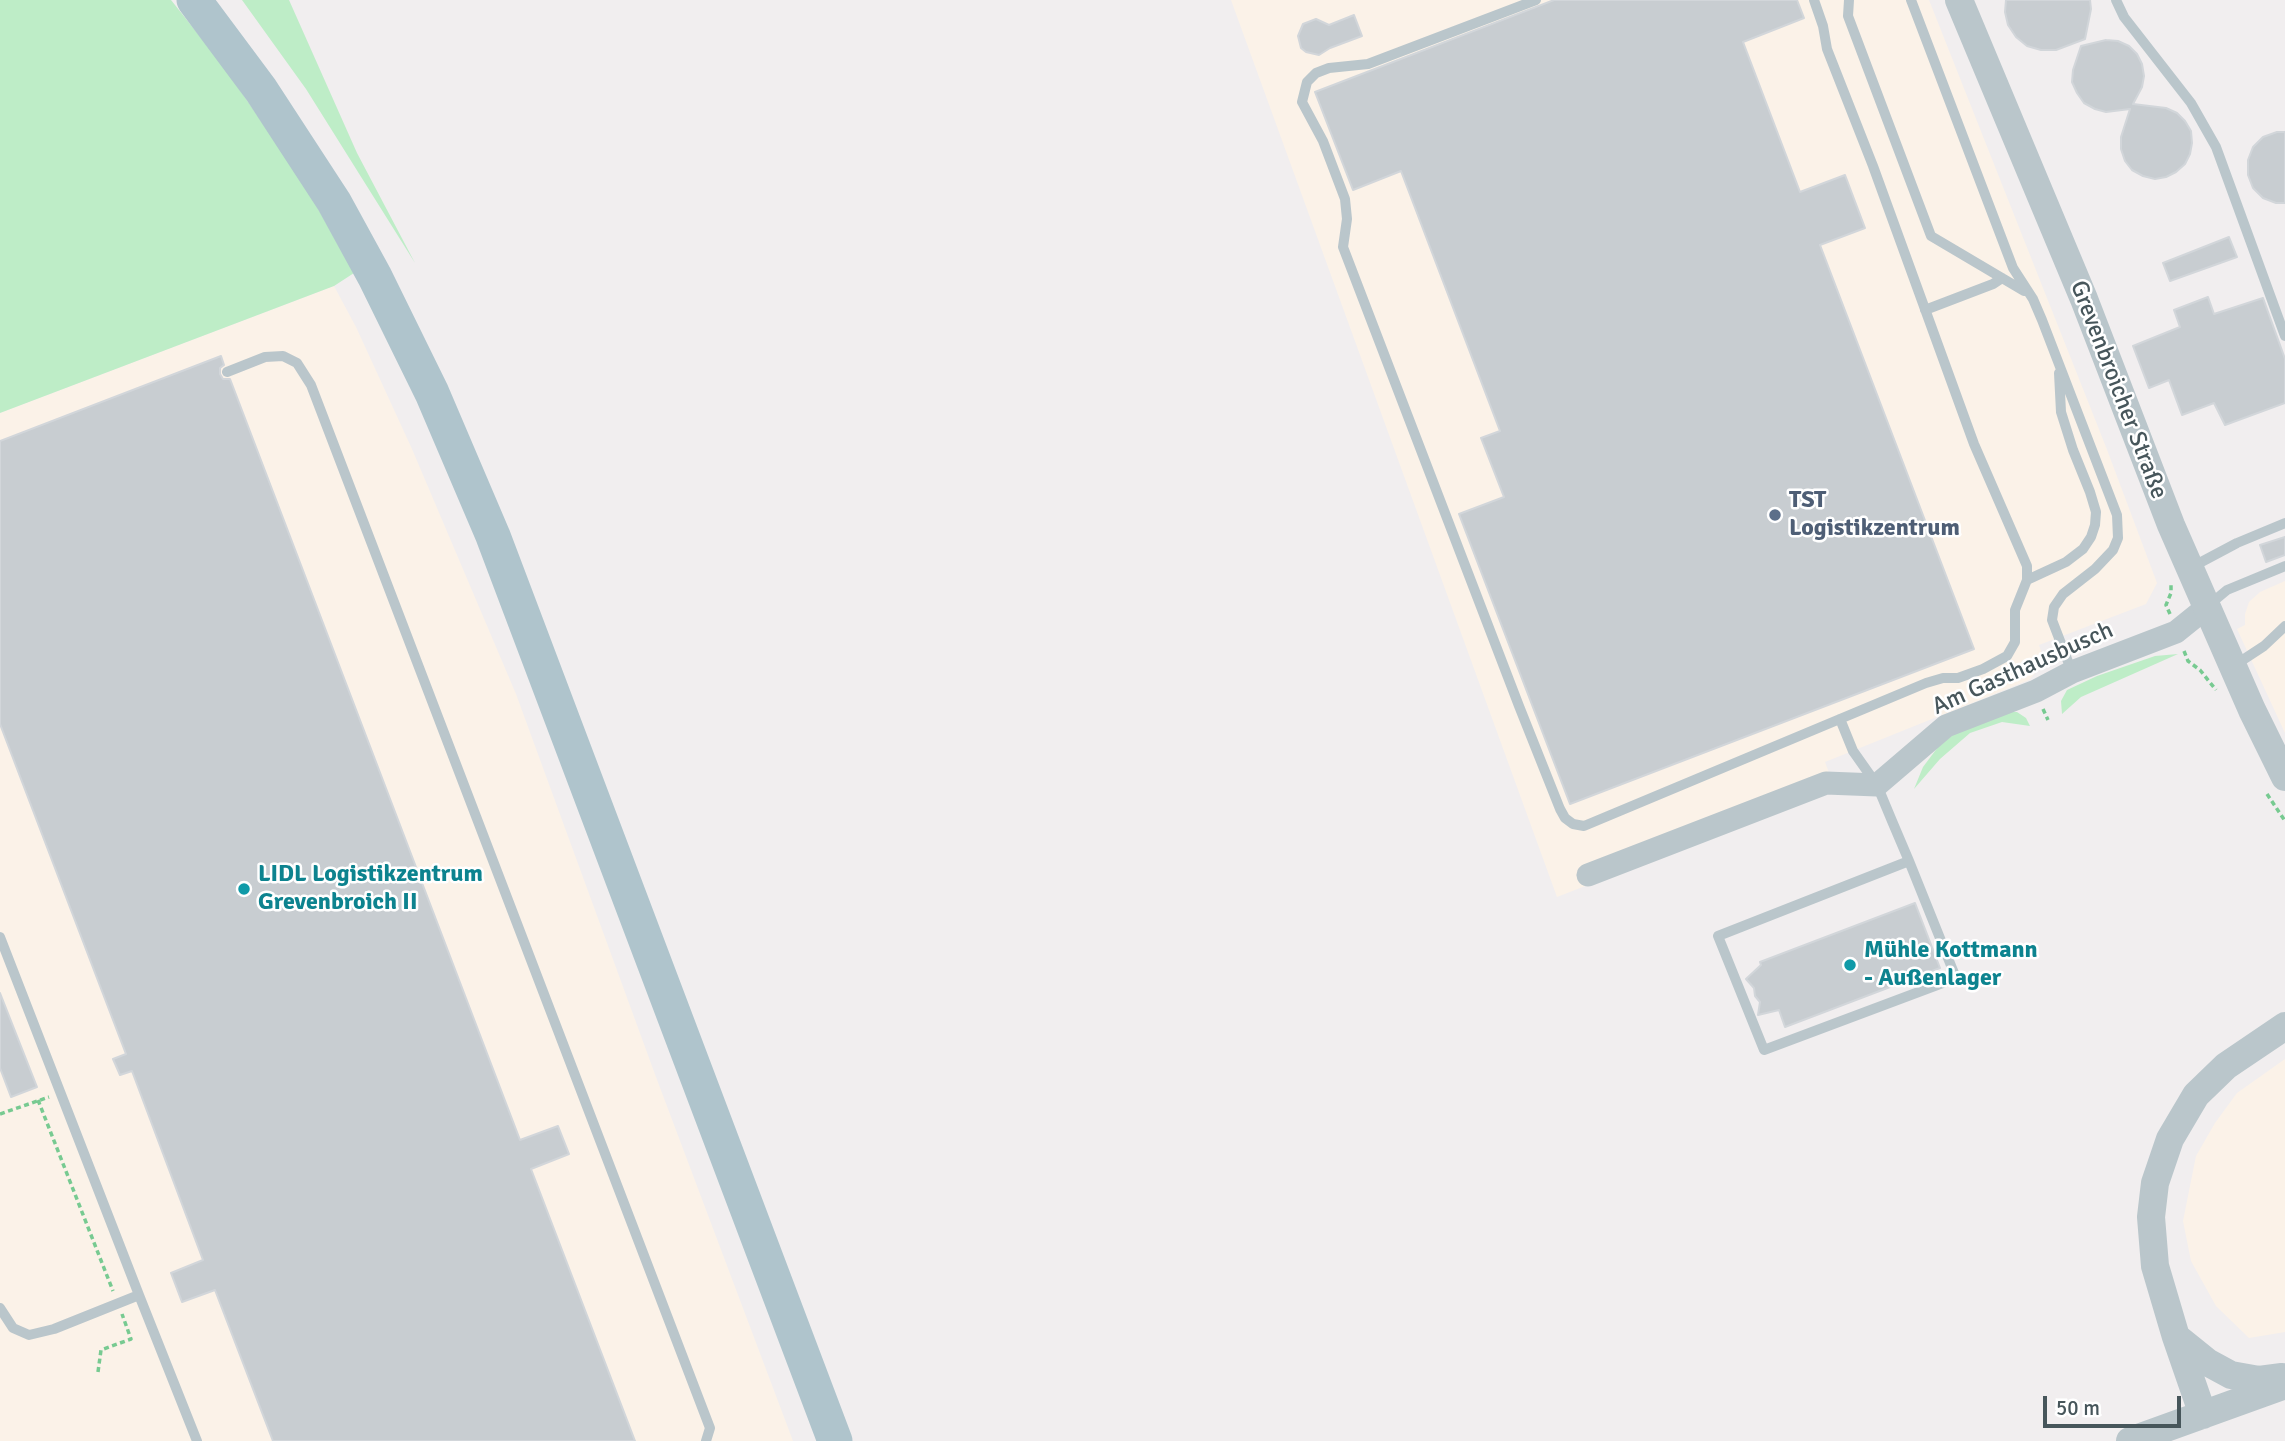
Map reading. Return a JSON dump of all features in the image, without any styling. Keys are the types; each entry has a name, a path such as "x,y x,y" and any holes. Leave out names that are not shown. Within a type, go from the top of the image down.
{"main road":[{"path":"194,0 261,90 334,202 375,277 443,417 493,536 835,1441"}],"street":[{"name":"Grevenbroicher Straße","path":"1959,0 2084,299 2171,525 2285,777"},
{"name":"Am Gasthausbusch","path":"1877,785 1946,726 2036,691 2072,672 2176,632 2207,607"},
{"path":"1588,875 1826,783 1877,785"},
{"path":"2203,1415 2158,1280 2152,1242 2153,1195 2161,1160 2184,1112 2203,1088 2239,1056 2285,1026"},
{"path":"2176,1337 2207,1362 2231,1375 2259,1380 2285,1377"},
{"path":"2130,1441 2285,1385"}],"lane":[{"path":"1536,0 1368,64 1329,68 1307,82 1302,102 1323,141 1345,199 1348,219 1343,247 1524,719 1565,818 1573,824 1584,826 1926,682 1958,678 2007,656 2015,642 2015,610 2027,580 2027,566 1974,444 1873,166 1827,49 1814,0"},
{"path":"1849,0 1848,16 1931,236 2029,294"},
{"path":"1911,0 2012,268 2042,320 2117,515 2118,538 2113,550 2095,569 2063,594 2054,607 2052,620 2072,672"},
{"path":"2116,0 2124,17 2191,103 2216,146 2285,336"},
{"path":"1925,310 2003,278"},
{"path":"227,372 265,356 283,356 297,363 310,385 710,1428 706,1441"},
{"path":"2027,580 2066,562 2083,549 2095,525 2096,512 2090,492 2061,412 2059,363"},
{"path":"2190,568 2237,543 2285,523"},
{"path":"2207,607 2227,590 2285,566"},
{"path":"2233,666 2264,646 2285,626"},
{"path":"1840,719 1853,751 1877,785 1909,861 1956,978 1764,1050 1718,936 1909,861"},
{"path":"0,937 197,1441"},
{"path":"0,1308 13,1328 29,1335 54,1329 139,1295"}],"path":[{"path":"0,1114 60,1092"},
{"path":"38,1100 131,1339 101,1350 98,1371"}],"shaded area":[{"name":"TST Logistikzentrum","path":"1231,0 1929,0 2157,583 2146,604 2039,645 2045,662 2029,680 1825,762 1835,789 1557,897"},
{"path":"334,286 356,327 412,449 516,694 793,1441 0,1441 0,413"},
{"path":"2285,581 2285,733 2237,629 2245,625 2249,602 2260,592"},
{"path":"2285,1059 2285,1332 2249,1338 2216,1306 2191,1261 2183,1221 2196,1156 2215,1123 2237,1093"}],"green space":[{"path":"0,0 171,0 222,64 275,141 315,203 354,273 334,286 0,413"},
{"path":"242,0 289,0 357,153 415,263 306,89"},
{"path":"2178,654 2081,697 2062,714 2061,701 2067,690 2097,676 2155,656"},
{"path":"2005,712 2017,712 2026,718 2030,726 2002,722 1970,733 1940,759 1914,789 1923,767 1938,747 1953,734"}],"building":[{"path":"1554,0 1797,0 1804,18 1743,42 1800,192 1845,175 1865,228 1820,245 1974,649 1570,804 1459,514 1504,497 1481,438 1500,431 1401,171 1353,190 1315,92"},
{"path":"2006,0 2090,0 2091,9 2085,39 2056,50 2027,46 2016,37 2008,25"},
{"path":"1354,15 1362,36 1319,55 1301,48 1298,36 1303,24 1316,19 1329,25"},
{"path":"2106,40 2129,46 2142,64 2142,87 2133,104 2166,108 2177,113 2191,131 2190,154 2185,164 2166,177 2155,179 2143,176 2132,170 2125,161 2121,137 2130,109 2106,112 2095,109 2084,103 2072,82 2081,46"},
{"path":"2285,132 2285,203 2263,198 2253,188 2248,175 2248,160 2253,147 2263,137"},
{"path":"2229,237 2237,257 2170,281 2163,263"},
{"path":"2208,297 2214,314 2263,298 2285,359 2285,403 2225,425 2214,403 2182,415 2169,380 2149,388 2133,346 2180,327 2174,310"},
{"name":"LIDL Logistikzentrum Grevenbroich II","path":"221,356 224,365 220,368 220,374 223,379 230,379 520,1140 558,1126 569,1154 531,1169 635,1441 273,1441 215,1290 182,1302 171,1273 203,1260 132,1071 120,1075 113,1059 126,1054 0,724 0,441"},
{"path":"2285,537 2285,555 2266,562 2260,545"},
{"name":"Mühle Kottmann - Außenlager","path":"1915,903 1940,968 1785,1027 1779,1010 1758,1015 1760,1002 1755,996 1754,988 1746,979 1761,965 1760,962"},
{"path":"0,993 37,1087 11,1097 0,1068"}],"place":[{"name":"TST Logistikzentrum","path":"1775,515"},
{"name":"LIDL Logistikzentrum Grevenbroich II","path":"244,889"},
{"name":"Mühle Kottmann - Außenlager","path":"1850,965"}]}
